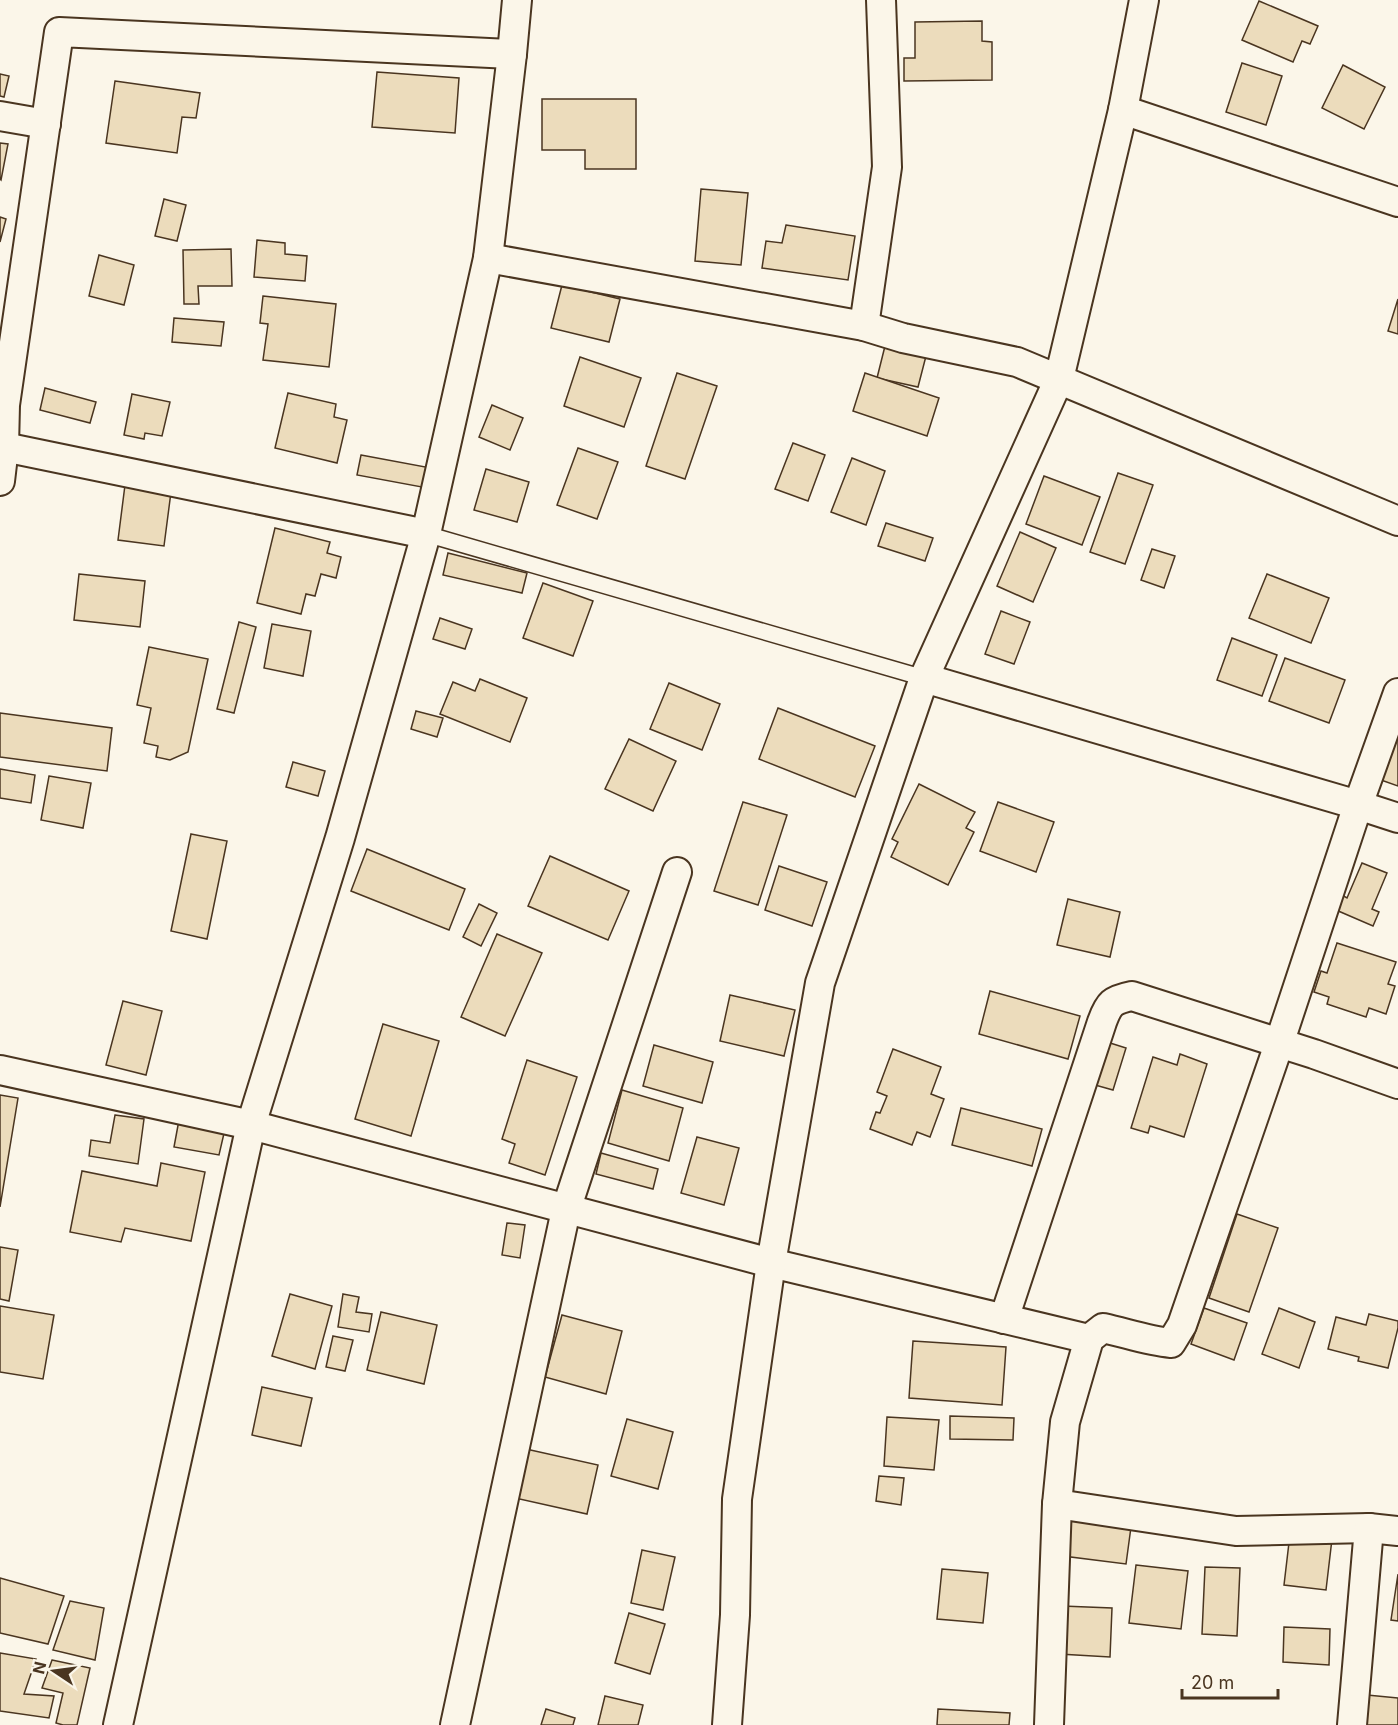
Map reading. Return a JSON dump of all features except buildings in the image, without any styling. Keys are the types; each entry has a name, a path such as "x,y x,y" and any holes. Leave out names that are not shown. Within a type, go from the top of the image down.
{"street":[{"path":"118,1725 251,1125 340,838 426,534 488,258 517,0"},
{"path":"864,326 887,167 881,0"},
{"path":"727,1725 735,1615 737,1499 771,1263 820,983 924,678 1059,380 1123,110 1144,0"},
{"path":"0,481 4,447 2,405 59,32 512,54"},
{"path":"1123,110 1398,201"},
{"path":"0,116 46,124"},
{"path":"488,258 864,326 903,338 1017,362 1398,521"},
{"path":"4,447 426,534"},
{"path":"924,678 1398,818"},
{"path":"1049,1725 1056,1504 1065,1422 1089,1339 1103,1328 1133,1334 1156,1342 1171,1343 1182,1325 1280,1044 1358,805 1398,693"},
{"path":"454,1725 566,1210 677,872"},
{"path":"1004,1319 1108,1006 1117,999 1132,996 1314,1054 1398,1084"},
{"path":"0,1070 251,1125 771,1263 1089,1339"},
{"path":"1056,1504 1236,1531 1368,1528 1398,1531"},
{"path":"1352,1725 1368,1528"}],"lane":[{"path":"426,534 924,678"}]}
